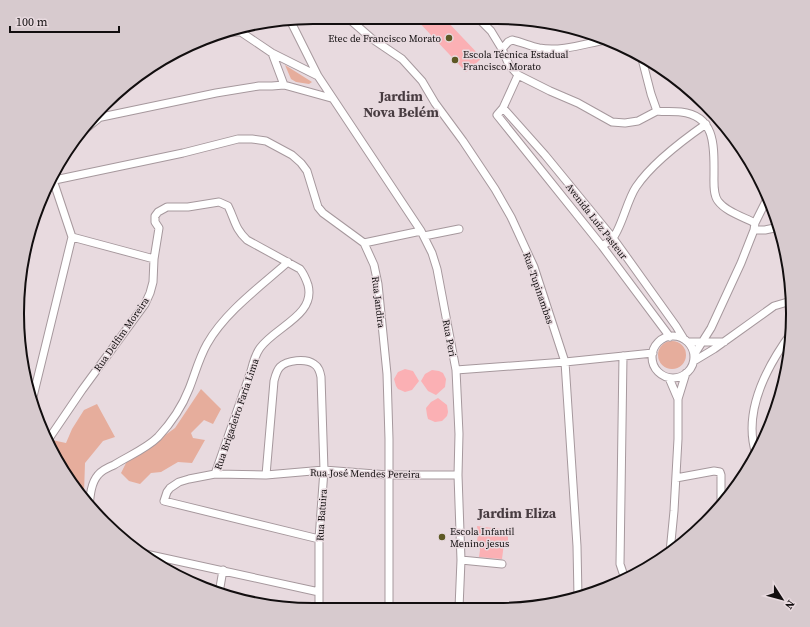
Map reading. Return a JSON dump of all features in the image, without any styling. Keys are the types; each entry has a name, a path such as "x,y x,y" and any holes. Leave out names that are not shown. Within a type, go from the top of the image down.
{"street":[{"name":"Rua Tupinambas","path":"355,24 371,38 402,59 422,81 435,103 463,141 495,189 511,218 534,267 565,362 577,546 578,591"},
{"path":"484,24 491,31 502,49 508,65 518,75 578,103 612,122 625,123 638,121 657,111 683,112 695,116 706,124 711,132 714,157 715,195 718,201 754,227 773,227"},
{"name":"Rua Peri","path":"293,25 318,76 423,234 432,253 437,269 456,370 459,434 458,475 461,560 459,603"},
{"path":"242,33 272,54 318,76"},
{"path":"502,49 512,40 539,48 552,49 596,42"},
{"path":"272,54 284,85"},
{"path":"643,64 657,111"},
{"path":"504,108 518,75"},
{"path":"103,116 247,88 284,85 332,98"},
{"name":"Avenida Luiz Pasteur","path":"670,337 602,246 497,115 504,108 545,155 612,238 686,341"},
{"path":"602,246 612,238 619,225 627,202 636,187 648,172 684,139 706,124"},
{"name":"Rua Jandira","path":"59,177 184,153 238,139 266,141 292,155 301,163 307,171 318,206 323,213 364,244 374,265 378,284 387,367 389,440 389,603"},
{"path":"35,390 72,237 54,185"},
{"name":"Rua Brigadeiro Faria Lima","path":"155,216 158,212 167,208 188,207 219,202 224,204 228,206 235,225 241,234 247,240 300,269 304,274 309,289 308,303 295,318 281,328 260,348 254,358 252,371 215,474"},
{"path":"724,342 702,342 686,341 677,337 664,338 659,342 653,353 654,366 661,375 669,378 679,377 686,373 692,366 694,358 702,342 713,322 741,263 754,227 765,204"},
{"name":"Rua Delfim Moreira","path":"51,435 82,390 145,304 153,282 154,259 159,228 155,222 155,216"},
{"path":"364,244 423,234 459,230"},
{"path":"72,237 154,259"},
{"path":"90,497 91,490 99,474 154,441 174,419 189,390 198,362 208,343 233,311 248,296 288,262"},
{"path":"694,358 724,342 774,306 785,303"},
{"path":"686,341 692,349 694,358"},
{"path":"754,446 752,418 755,400 770,367 784,344"},
{"path":"456,370 565,362 653,353"},
{"path":"623,356 620,564 623,574"},
{"name":"Rua Batuira","path":"266,475 274,381 276,376 280,367 286,363 294,361 307,361 313,363 320,371 324,470 319,539 318,603"},
{"path":"670,545 676,478 678,399 686,373"},
{"path":"669,378 678,399"},
{"name":"Rua José Mendes Pereira","path":"319,539 164,501 170,488 179,482 215,474 266,475 324,470 388,475 458,475"},
{"path":"676,478 714,470 720,472 721,496"},
{"path":"157,556 319,592"},
{"path":"461,560 502,564"},
{"path":"220,588 223,570"}],"shaded area":[{"path":"285,65 312,82 309,84 296,82 291,79"},
{"path":"672,341 682,345 686,355 682,365 672,369 662,365 658,355 662,345"},
{"path":"201,389 221,409 213,424 204,420 191,433 193,438 205,440 192,463 178,462 161,472 151,473 140,484 129,481 121,473 127,461 175,428"},
{"path":"97,404 115,437 103,441 85,463 84,490 53,440 66,443 72,429 84,410"}],"building":[{"name":"Etec de Francisco Morato","path":"421,24 450,24 482,58 466,72"},
{"path":"405,369 413,371 419,381 412,390 405,392 398,389 394,379 398,372"},
{"path":"432,370 443,373 446,379 445,387 436,395 428,391 421,381 425,374"},
{"path":"438,398 447,405 448,412 447,416 442,421 435,422 428,419 426,408 431,402"},
{"path":"477,526 508,530 508,544 504,543 502,559 479,557 480,550 477,541"}],"place":[{"name":"Etec de Francisco Morato","path":"449,38"},
{"name":"Escola Técnica Estadual Francisco Morato","path":"455,60"},
{"name":"Escola Infantil Menino jesus","path":"442,537"}],"district":[{"name":"Jardim Nova Belém","path":"401,104"},
{"name":"Jardim Eliza","path":"517,513"}]}
